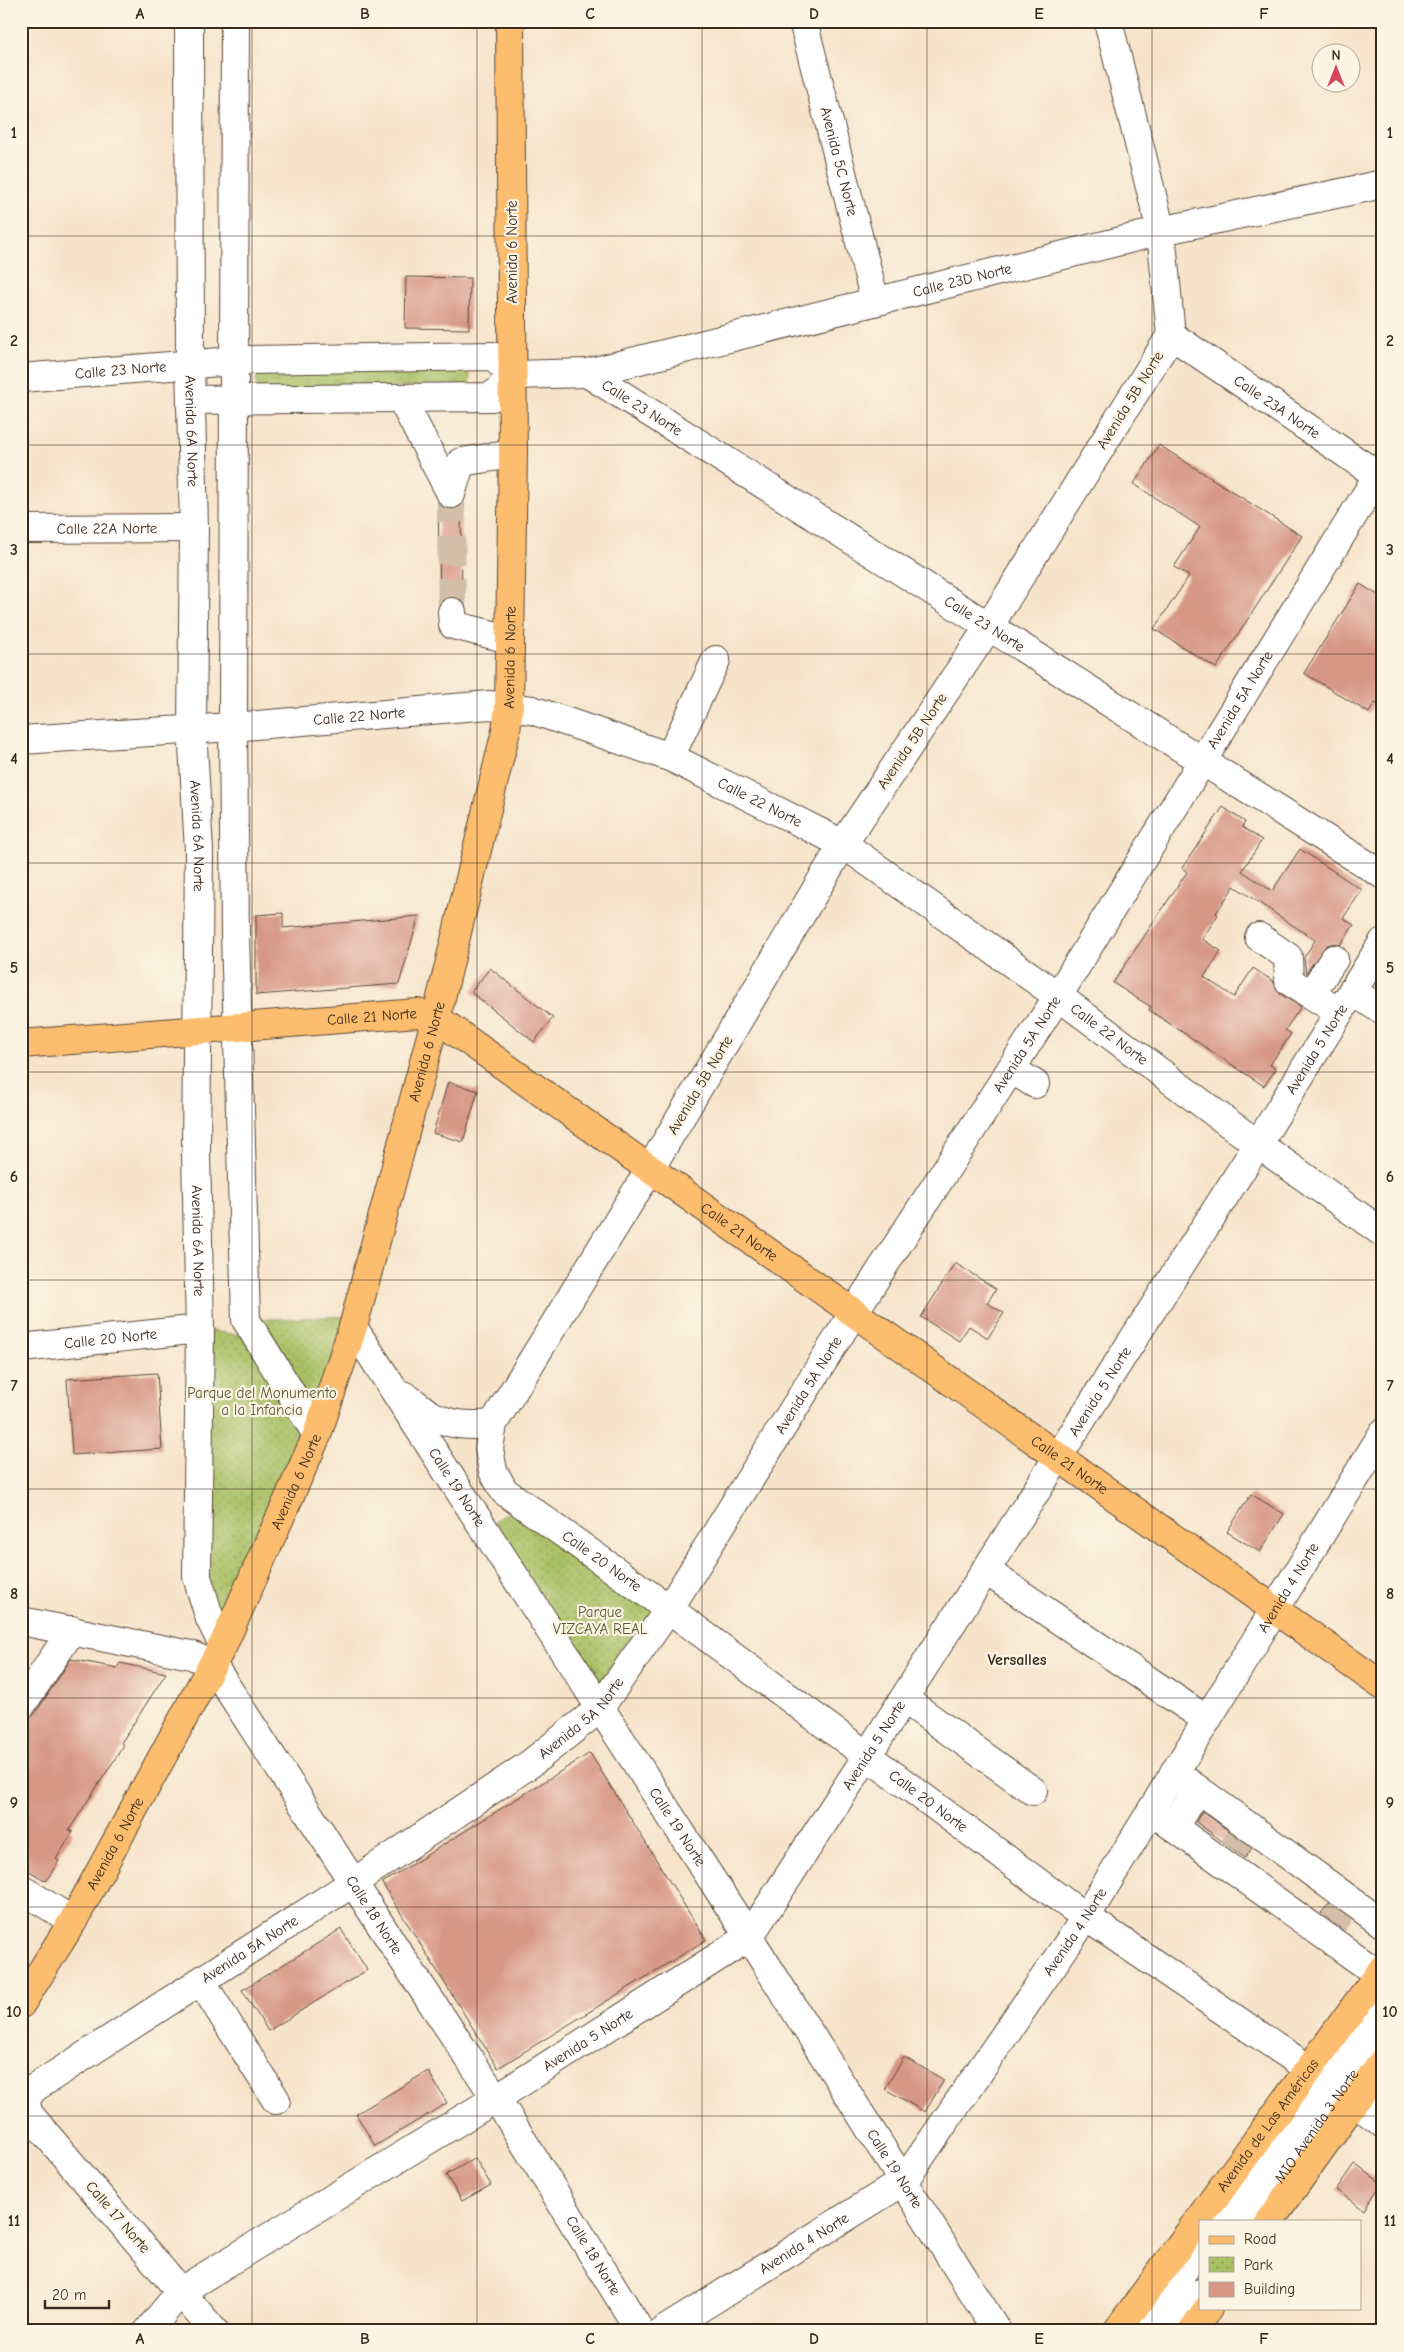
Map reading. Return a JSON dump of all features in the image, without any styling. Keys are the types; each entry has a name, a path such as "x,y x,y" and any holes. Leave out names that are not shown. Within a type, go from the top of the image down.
{"main road":[{"name":"Avenida 6 Norte","path":"21,2004 73,1920 218,1654 318,1435 353,1327 436,1018 506,731 509,706 513,454 510,21"},
{"name":"Calle 21 Norte","path":"21,1044 418,1013 436,1018 854,1312 1057,1458 1383,1686"},
{"name":"Avenida de Las Américas","path":"1116,2331 1309,2070 1381,1978"},
{"path":"1271,2220 1383,2061"},
{"path":"1192,2331 1207,2310"}],"street":[{"name":"Avenida 6A Norte","path":"189,21 190,365 194,528 192,728 199,851 196,1153 200,1329 197,1577 210,1618 218,1654"},
{"path":"235,21 233,726 238,1027 246,1320 318,1435"},
{"name":"Avenida 5C Norte","path":"803,21 875,301"},
{"name":"Avenida 5B Norte","path":"504,1491 493,1471 489,1449 493,1424 650,1169 843,844 988,628 1171,335 1161,231 1108,21"},
{"name":"Calle 23D Norte","path":"513,375 587,372 1161,231 1383,184"},
{"name":"Calle 23A Norte","path":"1171,335 1381,474"},
{"name":"Calle 23 Norte","path":"21,378 234,362 492,356 513,375"},
{"name":"Calle 23 Norte","path":"587,372 988,628 1383,875"},
{"path":"191,400 492,396 513,375"},
{"path":"401,398 452,494 461,462 513,454"},
{"name":"Avenida 5A Norte","path":"25,2101 33,2089 354,1882 530,1764 599,1709 669,1609 854,1312 1058,996 1201,761 1381,474"},
{"name":"Calle 22A Norte","path":"21,530 194,528"},
{"path":"452,612 452,625 509,639"},
{"path":"670,757 716,660"},
{"name":"Calle 22 Norte","path":"21,740 233,726 489,705 532,710 670,757 843,844 1058,996 1258,1144 1383,1233"},
{"path":"1259,937 1288,957 1289,981 1311,994 1383,1011"},
{"name":"Avenida 5 Norte","path":"148,2331 181,2291 495,2099 749,1937 904,1699 1258,1144 1383,942"},
{"path":"1311,994 1334,959"},
{"path":"1011,1069 1035,1084"},
{"name":"Calle 19 Norte","path":"353,1327 599,1709 749,1937 997,2331"},
{"name":"Calle 20 Norte","path":"21,1348 200,1329"},
{"path":"394,1390 417,1402 428,1413 449,1422 468,1426 493,1424"},
{"name":"Avenida 4 Norte","path":"662,2331 904,2181 1086,1917 1383,1433"},
{"name":"Calle 20 Norte","path":"504,1491 669,1609 1086,1917 1309,2070"},
{"path":"500,1553 493,1535 494,1523 501,1516 513,1510 528,1509"},
{"path":"985,1570 1207,1720"},
{"path":"21,1621 191,1655 218,1654"},
{"path":"21,1706 72,1630"},
{"name":"Calle 18 Norte","path":"218,1654 354,1882 495,2099 640,2331"},
{"path":"904,1699 1033,1792"},
{"path":"1174,1772 1197,1789 1237,1843 1299,1917"},
{"path":"1174,1827 1197,1789"},
{"path":"1151,1810 1174,1827 1237,1843 1324,1881 1338,1915 1381,1978"},
{"path":"1299,1917 1324,1881"},
{"path":"21,1889 73,1920"},
{"path":"1299,1917 1338,1915 1383,1924"},
{"name":"MIO Avenida 3 Norte","path":"1220,2220 1381,1978"},
{"path":"200,1981 276,2100"},
{"name":"MIO Avenida 3 Norte","path":"1251,2220 1383,2031"},
{"name":"Calle 17 Norte","path":"25,2101 29,2114 214,2331"},
{"path":"1354,2101 1383,2124"},
{"path":"1141,2331 1199,2248"},
{"path":"1174,2331 1199,2294"}],"green space":[{"path":"467,367 470,378 469,385 259,391 256,381 259,370"},
{"name":"Parque del Monumento a la Infancia","path":"355,1316 236,1618 210,1618 200,1329 257,1338 246,1320"},
{"name":"Parque VIZCAYA REAL","path":"513,1510 669,1609 599,1709 494,1523 501,1516"}],"building":[{"path":"406,277 470,278 469,329 405,328"},
{"path":"1159,445 1302,536 1216,668 1154,629 1189,576 1174,567 1200,527 1134,484"},
{"path":"438,503 450,510 461,506 462,601 450,597 440,603"},
{"path":"1360,584 1383,598 1383,707 1375,703 1369,713 1304,673"},
{"path":"1223,807 1245,822 1242,827 1262,840 1242,871 1272,891 1300,849 1362,890 1343,918 1354,925 1340,945 1334,943 1327,945 1306,973 1304,958 1315,940 1234,886 1202,939 1221,951 1204,977 1234,997 1253,968 1273,981 1280,994 1301,1007 1285,1030 1291,1034 1270,1065 1276,1069 1264,1086 1149,1010 1151,1007 1113,983 1187,872 1182,868"},
{"path":"283,913 283,928 419,916 399,984 256,995 256,915"},
{"path":"490,968 553,1018 534,1042 471,992"},
{"path":"448,1082 478,1091 463,1142 433,1133"},
{"path":"955,1263 996,1289 987,1303 1004,1313 988,1338 969,1326 959,1341 921,1317"},
{"path":"157,1373 162,1449 72,1455 67,1379"},
{"path":"1251,1494 1284,1514 1260,1552 1227,1532"},
{"path":"71,1659 117,1668 120,1663 166,1673 121,1743 124,1745 69,1830 73,1832 56,1859 59,1861 46,1881 21,1866 21,1732"},
{"path":"590,1753 706,1940 498,2068 382,1883"},
{"path":"1202,1811 1252,1848 1245,1858 1196,1822"},
{"path":"1329,1904 1349,1919 1342,1929 1321,1913"},
{"path":"341,1929 367,1970 268,2031 242,1990"},
{"path":"904,2057 944,2080 925,2112 885,2089"},
{"path":"428,2071 447,2103 375,2146 356,2114"},
{"path":"475,2158 491,2185 462,2201 446,2175"},
{"path":"1354,2164 1382,2183 1364,2210 1336,2190"}],"tunnel":[{"path":"451,494 452,612"},
{"path":"1233,1849 1244,1833"},
{"path":"1333,1923 1347,1903"}],"district":[{"name":"Versalles","path":"1017,1659"}]}
